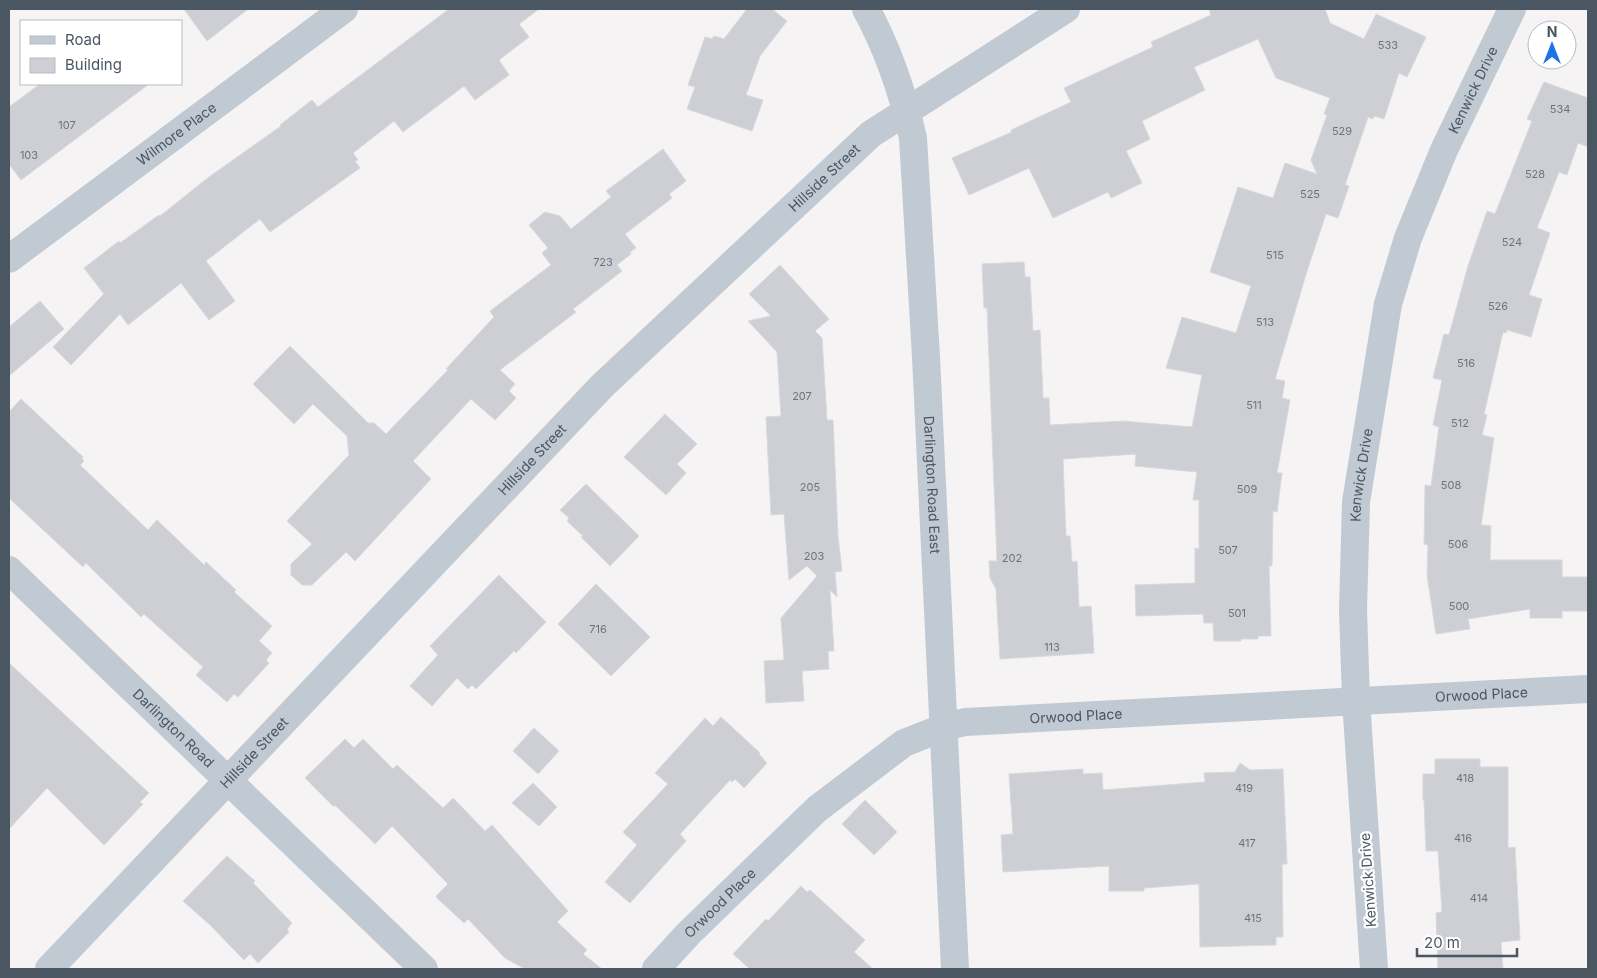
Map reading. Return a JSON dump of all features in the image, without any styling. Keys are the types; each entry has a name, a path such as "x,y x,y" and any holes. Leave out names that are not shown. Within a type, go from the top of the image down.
{"street":[{"name":"Wilmore Place","path":"9,259 344,9"},
{"name":"Darlington Road East","path":"866,9 878,31 906,110 913,138 945,727 955,969"},
{"name":"Hillside Street","path":"49,969 602,386 871,134 1066,9"},
{"name":"Kenwick Drive","path":"1374,969 1356,700 1353,610 1356,502 1388,304 1408,238 1444,150 1512,9"},
{"name":"Darlington Road","path":"9,570 424,969"},
{"name":"Orwood Place","path":"656,969 688,934 817,809 904,743 945,727 965,722 1588,689"}],"building":[{"path":"184,9 248,9 207,41"},
{"path":"449,9 539,9 519,24 529,37 499,60 509,75 475,100 464,86 403,132 394,121 353,153 358,160 355,161 360,168 270,232 260,219 206,261 235,301 209,320 181,283 128,325 120,314 71,365 53,347 104,294 84,268 119,241 120,243 160,216 209,177 281,126 312,100 318,107"},
{"path":"747,9 772,9 787,21 760,56 746,95 763,100 752,131 687,109 695,87 688,85 705,37 712,39 714,36 724,39"},
{"path":"1209,9 1325,9 1330,23 1364,39 1376,14 1426,37 1407,77 1399,73 1384,119 1374,116 1373,119 1368,117 1345,185 1349,186 1338,218 1326,214 1275,379 1285,381 1282,398 1290,400 1277,473 1282,473 1277,512 1273,511 1272,566 1269,566 1271,636 1258,636 1258,639 1241,639 1241,641 1214,641 1213,623 1204,623 1203,614 1136,616 1135,585 1195,583 1195,548 1199,549 1199,500 1193,500 1197,472 1135,466 1136,454 1063,459 1066,536 1070,536 1072,562 1077,561 1079,607 1091,606 1094,653 1000,659 996,589 990,578 989,561 997,561 987,308 984,308 982,264 1024,262 1025,277 1030,277 1033,331 1040,330 1043,398 1049,398 1050,425 1123,421 1192,427 1202,375 1166,368 1182,317 1236,333 1251,286 1210,272 1238,187 1273,198 1285,163 1317,174 1311,160 1327,115 1324,114 1330,98 1276,78 1258,39 1194,67 1205,90 1142,121 1150,139 1126,151 1142,183 1111,198 1108,192 1053,218 1029,168 969,195 952,158 1012,132 1011,130 1071,102 1064,88 1153,47 1151,42 1211,15"},
{"path":"1544,82 1588,98 1588,147 1578,143 1567,175 1559,172 1537,228 1550,233 1529,295 1542,299 1531,337 1507,330 1506,333 1503,332 1484,414 1487,415 1482,435 1494,438 1481,525 1491,526 1490,560 1562,560 1562,577 1588,577 1588,611 1562,611 1562,618 1530,618 1530,609 1468,619 1470,629 1436,634 1427,575 1428,545 1424,544 1425,485 1431,486 1439,427 1433,425 1442,380 1433,378 1444,334 1449,335 1468,266 1487,211 1495,214 1532,121 1527,119"},
{"path":"39,85 148,85 21,180 9,164 9,107"},
{"path":"663,149 686,181 669,194 672,198 625,234 636,248 617,265 622,271 573,309 576,312 500,370 515,384 509,391 516,398 495,420 471,399 413,461 431,479 355,561 346,552 312,585 302,585 291,575 291,564 312,544 287,521 349,455 347,436 313,404 294,424 253,384 290,346 368,423 374,423 386,434 448,370 446,369 494,317 490,311 551,265 542,253 548,248 529,225 545,212 560,216 571,229 611,197 606,191"},
{"path":"780,265 829,319 815,331 822,338 827,420 833,420 838,536 842,571 835,572 837,597 830,590 834,651 828,651 829,669 802,671 804,701 766,703 764,661 784,660 781,618 817,576 807,566 789,580 784,514 771,515 766,417 781,416 777,352 748,321 771,316 749,294"},
{"path":"40,301 64,329 9,376 9,327"},
{"path":"21,399 83,457 84,461 80,465 148,530 157,520 204,565 206,562 236,590 234,592 272,626 259,641 272,653 266,660 269,663 238,697 234,694 227,702 196,675 203,667 144,614 141,617 86,563 83,567 9,498 9,412"},
{"path":"665,414 697,444 677,464 686,473 666,495 624,457"},
{"path":"586,484 639,536 610,566 581,537 583,536 567,521 569,518 560,510"},
{"path":"499,575 546,622 516,653 514,651 476,689 472,685 468,689 457,678 432,706 410,686 438,655 430,646"},
{"path":"596,584 650,637 611,676 558,624"},
{"path":"9,663 149,793 140,802 143,804 104,845 47,788 9,829"},
{"path":"721,717 760,753 767,763 744,788 735,779 732,782 730,780 680,834 686,841 630,903 605,882 637,845 623,832 668,784 655,773 705,718 713,726"},
{"path":"534,728 559,751 538,774 513,751"},
{"path":"345,739 354,748 363,739 393,769 397,765 443,808 453,798 485,831 492,825 568,911 557,922 587,950 583,954 602,969 525,969 505,958 468,919 464,923 437,898 436,896 448,884 392,826 375,844 305,778"},
{"path":"1435,759 1480,759 1480,767 1508,767 1508,848 1515,847 1520,940 1501,942 1503,969 1438,969 1436,913 1442,912 1438,851 1426,851 1423,800 1423,774 1435,774"},
{"path":"1240,763 1250,770 1283,769 1287,864 1282,864 1283,937 1276,937 1276,945 1200,947 1199,884 1144,888 1144,891 1109,891 1109,866 1003,872 1001,835 1013,834 1009,774 1083,769 1083,774 1102,773 1103,790 1205,782 1204,773 1235,772"},
{"path":"533,783 557,807 539,826 512,803"},
{"path":"865,800 897,832 874,855 842,824"},
{"path":"227,856 255,881 253,883 292,923 287,929 289,932 258,963 250,954 244,960 210,925 183,901"},
{"path":"801,886 807,892 810,890 865,940 854,952 873,969 750,969 733,954"}]}
